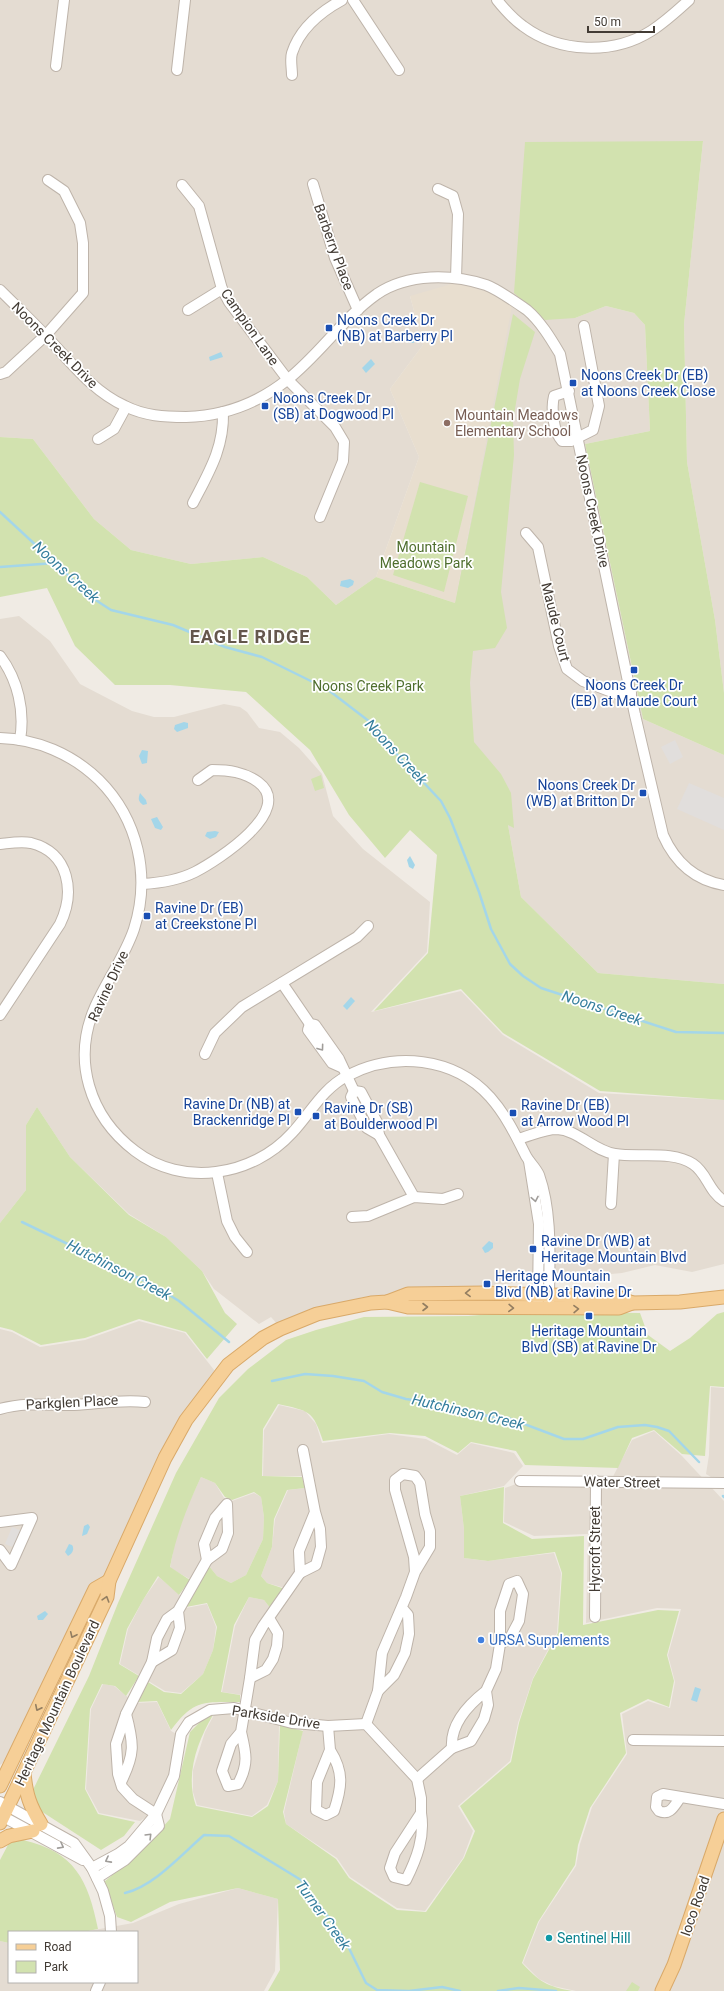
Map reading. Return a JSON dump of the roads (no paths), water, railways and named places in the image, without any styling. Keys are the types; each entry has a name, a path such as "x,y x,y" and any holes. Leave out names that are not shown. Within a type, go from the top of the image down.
{"main road":[{"name":"Heritage Mountain Boulevard","path":"387,1302 408,1294 485,1293 618,1297 632,1303"},
{"name":"Heritage Mountain Boulevard","path":"2,1812 24,1774 108,1597 109,1581 176,1436 190,1414 228,1365 263,1338 280,1329 317,1314 371,1303 387,1302 408,1307 543,1309 619,1308 632,1303 680,1302 724,1297"},
{"name":"Heritage Mountain Boulevard","path":"0,1786 95,1589 109,1581"},
{"path":"0,1766 17,1752"},
{"path":"0,1841 9,1836 37,1828 26,1791 24,1774"},
{"name":"Ioco Road","path":"662,1991 674,1965 724,1819"}],"street":[{"path":"56,66 64,0"},
{"path":"177,70 185,0"},
{"path":"292,74 292,54 305,28 325,10 342,0"},
{"path":"353,0 398,70"},
{"path":"497,0 510,16 524,27 541,37 557,43 592,48 611,47 638,38 662,23 689,0"},
{"path":"0,374 6,372 46,335 83,292 83,243 80,223 64,191 48,180"},
{"name":"Barberry Place","path":"313,184 335,258 358,310"},
{"name":"Campion Lane","path":"182,185 199,206 222,289 229,302 288,380 335,427 344,442 343,461 320,517"},
{"path":"438,189 453,196 458,214 456,278"},
{"name":"Noons Creek Drive","path":"0,290 46,335 94,387 126,407 158,417 199,416 223,412 259,399 288,380 344,321 378,293 411,279 456,278 488,286 528,311 543,328 560,354 569,391 631,693 663,835 670,850 677,860 695,875 713,883 724,885"},
{"path":"188,310 222,289"},
{"path":"569,391 554,396 552,404 557,436 562,441 571,441 592,430 599,406 584,326"},
{"path":"98,439 114,429 126,407"},
{"path":"193,503 219,450 224,430 223,412"},
{"name":"Maude Court","path":"526,533 538,547 559,646 567,669 583,681 620,695 631,693"},
{"path":"0,656 8,669 18,693 22,726 20,740"},
{"name":"Ravine Drive","path":"0,738 20,740 66,755 93,775 108,790 118,803 134,835 141,862 142,884 134,931 96,1005 90,1021 85,1053 86,1074 89,1086 103,1119 123,1141 140,1154 172,1169 192,1173 217,1173 250,1163 274,1150 292,1133 321,1096 346,1076 372,1066 398,1061 421,1062 443,1067 465,1076 490,1096 499,1108 518,1139 529,1161 538,1173 547,1213 549,1241 543,1309"},
{"path":"142,884 179,878 210,864 236,845 253,828 268,806 269,800 265,789 253,778 243,774 212,770 198,780"},
{"path":"0,844 19,842 32,843 50,852 65,872 69,895 60,924 0,1015"},
{"path":"205,1054 215,1033 242,1007 357,937 368,926"},
{"path":"282,983 310,1024 315,1025 339,1059 341,1067 354,1091 361,1092 377,1122 379,1135 414,1197"},
{"path":"518,1139 547,1130 563,1130 597,1148 614,1154 668,1157 685,1160 694,1164 704,1175 719,1201"},
{"path":"611,1204 614,1154"},
{"path":"217,1173 227,1221 235,1237 247,1252"},
{"path":"352,1217 368,1216 414,1197 443,1199 458,1194"},
{"name":"Parkglen Place","path":"0,1409 15,1405 76,1405 125,1400 145,1402"},
{"path":"242,1732 255,1640 300,1573 316,1565 321,1547 320,1528 314,1512 303,1450"},
{"path":"415,1572 414,1557 395,1490 395,1480 403,1474 415,1476 420,1483 425,1514 430,1531 430,1547 415,1572 402,1608 382,1653 378,1691 366,1724 417,1779 421,1798 423,1825 422,1838 415,1861 406,1880 394,1877 390,1868 395,1853 421,1813"},
{"name":"Water Street","path":"520,1480 724,1483"},
{"name":"Hycroft Street","path":"595,1617 596,1481"},
{"path":"156,1814 133,1799 122,1787 116,1744 126,1714 152,1662 157,1638 167,1619 178,1611 207,1560 222,1550 228,1533 227,1504 215,1518 204,1544 207,1560"},
{"path":"300,1573 299,1551 314,1512"},
{"path":"0,1522 32,1518 11,1565 0,1550"},
{"path":"452,1748 451,1737 461,1716 473,1702 486,1691 496,1669 500,1644 500,1611 509,1584 517,1581 524,1594 519,1621 510,1638 500,1644"},
{"path":"378,1691 394,1675 405,1653 409,1634 408,1615 402,1608"},
{"path":"152,1662 172,1650 180,1628 178,1611"},
{"path":"250,1678 266,1670 273,1659 277,1646 278,1633 269,1618"},
{"path":"417,1779 452,1748 471,1741 484,1719 488,1705 486,1691"},
{"name":"Parkside Drive","path":"90,1865 118,1854 129,1846 156,1814 174,1776 182,1734 189,1722 210,1710 234,1708 292,1723 328,1726 366,1724"},
{"path":"121,1782 129,1764 133,1739 126,1714"},
{"path":"328,1726 330,1750 338,1763 341,1777 339,1798 334,1812 326,1815 316,1810 317,1782 330,1750"},
{"path":"633,1740 724,1741"},
{"path":"680,1798 724,1804"},
{"path":"2,1812 37,1828 74,1842 98,1878 108,1906 111,1931"},
{"name":"Parkside Drive","path":"98,1878 125,1860 159,1826 156,1814"}],"water":[{"path":"404,335 411,337 414,335 418,340 413,343 403,341"},
{"path":"221,352 223,357 210,361 209,357"},
{"path":"371,359 375,364 366,373 362,368"},
{"path":"350,579 354,581 353,585 348,588 340,586 341,581"},
{"path":"184,722 188,723 188,728 177,732 174,729 175,725"},
{"path":"142,750 148,751 147,763 142,764 139,756"},
{"path":"140,793 146,800 147,804 143,805 139,801"},
{"path":"157,817 163,827 161,830 155,828 151,819"},
{"path":"207,832 219,832 216,837 210,839 205,836"},
{"path":"410,856 415,865 413,869 409,867 407,860"},
{"path":"351,997 355,1001 347,1010 343,1006"},
{"path":"489,1241 493,1243 493,1248 485,1253 482,1248"},
{"path":"88,1524 90,1527 87,1534 82,1536 84,1526"},
{"path":"69,1544 72,1545 73,1550 68,1556 65,1552"},
{"path":"45,1611 48,1614 43,1620 38,1620 37,1616"},
{"path":"695,1687 701,1689 697,1702 691,1700"}],"waterway":[{"name":"Noons Creek","path":"0,512 94,599 111,610 173,625 225,647 262,657 327,689 370,722 392,749 441,801 450,818 479,892 491,929 510,964 523,976 541,988 676,1032 724,1033"},
{"path":"0,567 55,563"},
{"name":"Hutchinson Creek","path":"22,1222 153,1285 179,1301 229,1342"},
{"name":"Hutchinson Creek","path":"272,1381 305,1374 333,1376 364,1381 382,1392 406,1399 435,1403 492,1417 508,1418 564,1439 583,1439 618,1427 645,1425 657,1427 669,1431 699,1462"},
{"name":"Turner Creek","path":"125,1893 136,1889 157,1877 204,1835 229,1836 301,1880 345,1940 366,1983 377,1990 409,1991 442,1987 460,1991"},
{"name":"Turner Creek","path":"498,1991 519,1988 556,1991"}],"place":[{"name":"Noons Creek Dr (NB) at Barberry Pl","path":"329,328"},
{"name":"Noons Creek Dr (EB) at Noons Creek Close","path":"573,383"},
{"name":"Noons Creek Dr (SB) at Dogwood Pl","path":"265,406"},
{"name":"Mountain Meadows Elementary School","path":"447,423"},
{"name":"Noons Creek Dr (EB) at Maude Court","path":"634,670"},
{"name":"Noons Creek Dr (WB) at Britton Dr","path":"643,793"},
{"name":"Ravine Dr (EB) at Creekstone Pl","path":"147,916"},
{"name":"Ravine Dr (NB) at Brackenridge Pl","path":"298,1112"},
{"name":"Ravine Dr (EB) at Arrow Wood Pl","path":"513,1113"},
{"name":"Ravine Dr (SB) at Boulderwood Pl","path":"316,1116"},
{"name":"Ravine Dr (WB) at Heritage Mountain Blvd","path":"533,1249"},
{"name":"Heritage Mountain Blvd (NB) at Ravine Dr","path":"487,1284"},
{"name":"Heritage Mountain Blvd (SB) at Ravine Dr","path":"589,1316"},
{"name":"URSA Supplements","path":"481,1640"},
{"name":"Sentinel Hill","path":"549,1938"}],"district":[{"name":"EAGLE RIDGE","path":"250,637"}],"park label":[{"name":"Mountain Meadows Park","path":"426,556"},
{"name":"Noons Creek Park","path":"368,686"}]}
